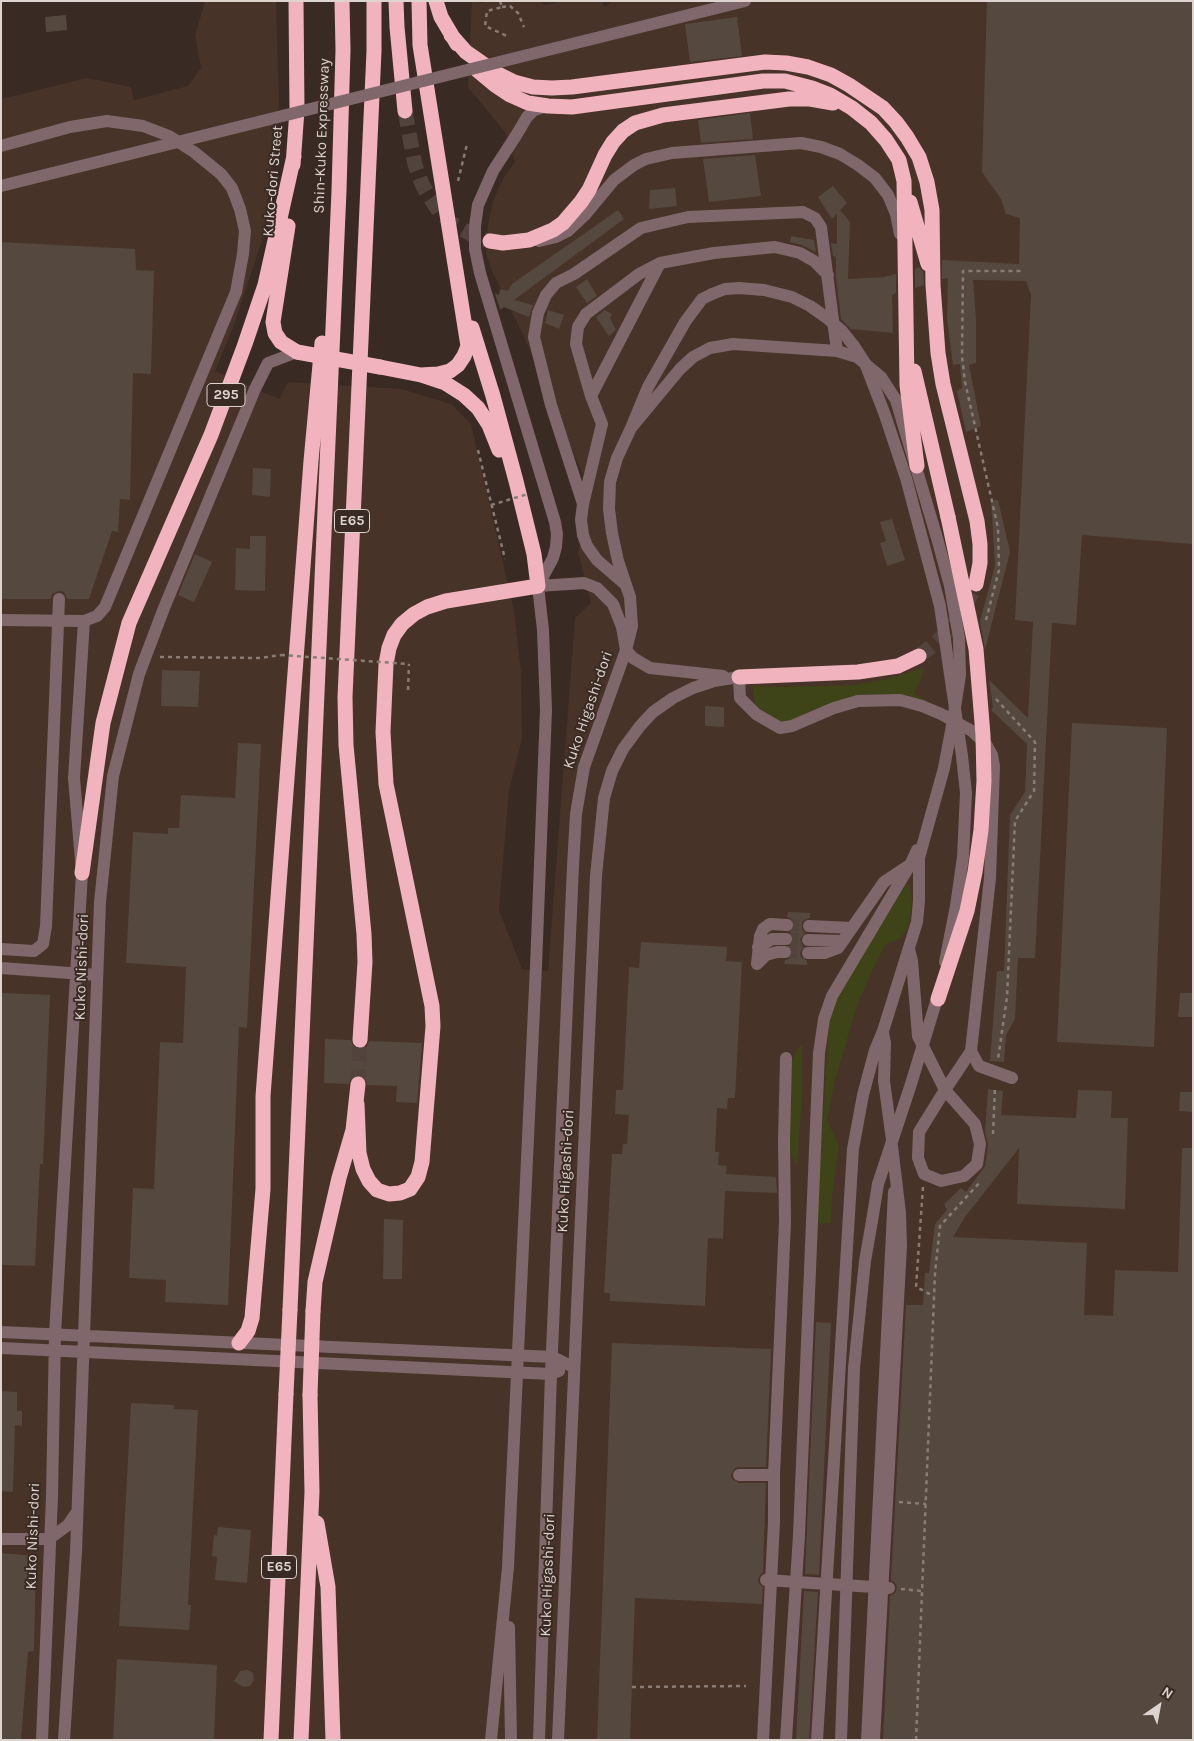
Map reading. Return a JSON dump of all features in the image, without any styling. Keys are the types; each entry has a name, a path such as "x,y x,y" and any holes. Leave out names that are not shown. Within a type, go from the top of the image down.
{"highway":[{"name":"Kuko-dori Street","path":"296,1 297,110 294,156 290,207 273,322 275,333 281,342 297,352"},
{"name":"Shin-Kuko Expressway","path":"335,271 343,50 342,1"},
{"name":"E65","path":"360,1040 365,962 364,934 346,745 345,697 372,90 374,1"},
{"path":"396,1 406,111"},
{"name":"295","path":"418,1 420,45 468,346 458,365 450,371 421,375"},
{"path":"436,1 441,17 470,63 480,74 495,85 510,95 528,103 572,107 763,81 785,82 812,88 830,95 852,108 871,123 886,140 899,160 934,285"},
{"path":"451,35 466,52 496,73 514,82 532,87 572,87 765,62 786,63 808,67 831,75 883,108 907,137 919,157 927,182 932,210 938,353 943,384 977,521 980,563 976,584"},
{"path":"490,241 516,242 541,236 553,230 568,218 589,190 613,142 623,131 635,123 663,115 789,99 810,99 852,108"},
{"name":"295","path":"82,873 103,723 129,623 210,435 245,344 265,285 294,156"},
{"path":"904,181 907,385 917,466"},
{"name":"E65","path":"271,1740 335,271"},
{"path":"239,1343 248,1331 252,1318 262,1189 263,1096 311,461 324,324 335,271"},
{"name":"295","path":"457,278 511,462 534,554 538,586"},
{"path":"905,333 948,517 976,649 983,734 984,781 981,830 973,882 966,911 938,998"},
{"name":"295","path":"297,352 421,375 445,383 464,395 478,408 497,442 524,548 538,586"},
{"path":"357,1104 359,1153 363,1169 369,1181 377,1190 389,1194 400,1194 410,1189 418,1177 422,1162 432,1006 386,784 383,732 386,664 389,648 394,635 402,624 414,614 427,607 446,601 538,586"},
{"path":"739,677 858,672 898,666 919,656"},
{"name":"E65","path":"301,1740 312,1492 310,1396 315,1282 353,1130 358,1084"},
{"path":"312,1492 328,1587 333,1740"}],"street":[{"path":"1,186 745,1"},
{"path":"491,1740 508,1567 536,966 546,710 543,630 538,586 548,570 556,547 555,522 480,273 475,249 475,226 478,206 493,171 527,117 534,110 548,106"},
{"path":"1,146 70,127 107,121 143,126 170,136 194,152 221,174 232,188 240,209 245,231 236,292 105,607 98,616 84,621 1,620"},
{"path":"516,242 544,240 568,231 585,215 614,180 634,164 646,159 672,153 801,143 821,147 840,154 875,178 888,195 896,214 905,265"},
{"path":"583,504 551,405 534,337 538,313 546,295 556,284 574,274 641,228 688,217 803,212 815,218 821,226 837,351"},
{"path":"626,585 597,560 587,546 583,536 581,520 583,504 602,424 591,396 576,344 578,327 586,314 639,274 660,263 714,253 775,247 800,252 814,261 828,275"},
{"path":"591,396 660,263"},
{"path":"632,428 648,387 685,322 702,300 725,289 739,288 764,290 792,297 810,306 842,331 865,363 906,478 940,606 966,793 960,883 938,998 912,1084 878,1184 866,1261 854,1368 841,1740"},
{"path":"632,428 680,368 693,357 710,348 733,344 837,351 856,357 881,377 896,400 917,466 950,586 959,638 960,675 953,720 944,768 919,858 917,922 875,1050 863,1094 853,1149 817,1740"},
{"name":"Kuko Nishi-dori","path":"64,1740 77,1512 100,902 113,776 145,657 251,398 268,363 297,352"},
{"name":"Kuko Higashi-dori","path":"539,1740 551,1374 576,814 584,767 626,650 632,626 630,597 618,561 609,509 610,482 617,458 632,428"},
{"path":"538,586 584,583 597,588 613,604 622,627 626,650 633,658 650,668 739,677 740,698 756,714 780,728 792,726 834,708 858,701 900,700 941,714 972,731 986,744 992,755 994,766 990,869 971,1051 945,1090 919,1132 918,1158 924,1174 941,1181 964,1176 976,1164 980,1144 975,1124 945,1090 918,1036 912,961 909,947"},
{"path":"1,950 34,951 43,944 46,926 59,599"},
{"name":"Kuko Nishi-dori","path":"42,1740 55,1334 82,873 74,778 84,621"},
{"name":"Kuko Higashi-dori","path":"558,1740 596,876 604,798 612,771 623,749 653,712 673,698 693,688 714,681 739,677"},
{"path":"786,1740 800,1535 819,1053 824,1019 832,996 910,865 926,830"},
{"path":"808,946 843,941 884,882 910,865"},
{"path":"785,952 766,955 757,964 758,946 763,929 770,924 787,925"},
{"path":"809,926 852,928"},
{"path":"758,946 772,939 786,939"},
{"path":"1,968 97,975"},
{"path":"867,1740 894,1184 892,1136 884,1082 885,1043 882,1031"},
{"path":"971,1051 979,1066 1012,1078"},
{"path":"762,1740 774,1522 774,1475 785,1222 786,1058"},
{"path":"874,1740 901,1246 900,1213 892,1141"},
{"path":"1,1332 552,1357 573,1366"},
{"path":"1,1348 551,1374 573,1366"},
{"path":"739,1475 774,1475"},
{"path":"1,1539 49,1539 68,1525 77,1512"},
{"path":"508,1567 512,1740"},
{"path":"766,1580 889,1588"}],"path":[{"path":"500,1 502,7"},
{"path":"507,36 485,26 487,11 510,6 518,12 524,27"},
{"path":"458,183 467,144"},
{"path":"478,450 505,559"},
{"path":"490,504 528,494"},
{"path":"145,657 260,658 281,656 409,664 408,690"},
{"path":"924,1174 916,1287 934,1296"},
{"path":"893,1502 926,1504"},
{"path":"889,1588 922,1591"},
{"path":"632,1688 746,1686"}],"shaded area":[{"path":"205,1 276,1 279,105 264,234 234,325 215,371 279,399 288,382 401,389 451,404 471,424 514,611 521,672 522,739 509,790 499,910 522,969 548,971 575,618 591,603 578,552 584,531 586,482 526,341 493,273 486,253 488,225 493,201 504,177 515,162 505,132 468,87 472,1 481,3 487,1 538,1 545,5 565,1 602,1 604,7 612,2 619,1 1193,1 1193,1740 1,1740 1,99 87,78 131,87 134,100 188,86 201,68 195,36"}],"green space":[{"path":"924,668 914,694 925,699 925,704 890,695 788,722 779,722 755,705 753,686 853,685 883,680"},
{"path":"909,884 912,899 909,924 904,934 897,940 885,945 869,977 857,1006 835,1080 827,1120 839,1146 832,1194 831,1223 820,1223 817,1220 829,1020 837,995 848,976 906,885"},
{"path":"802,1045 802,1095 797,1166 787,1140 791,1063 796,1051"}],"building":[{"path":"987,1 1193,1 1193,544 1082,535 1076,625 1052,623 1035,958 1018,958 1015,1019 1006,1035 1004,1062 990,1061 997,971 1004,971 1010,815 1025,792 1027,744 991,710 993,707 989,680 1028,718 1033,622 1015,620 1031,295 1026,281 973,280 976,319 976,363 969,365 981,426 966,432 957,391 962,388 960,364 953,365 947,319 948,278 942,279 943,260 1019,264 1020,218 1006,214 1001,199 982,172"},
{"path":"66,15 67,30 46,32 45,17"},
{"path":"737,17 742,56 690,62 685,24"},
{"path":"750,113 753,139 701,143 698,120"},
{"path":"755,155 761,196 709,202 703,159"},
{"path":"833,186 847,203 840,210 850,222 848,279 884,277 896,274 896,293 892,295 893,333 851,329 841,319 836,277 836,257 833,256 831,243 837,244 837,213 832,219 818,197"},
{"path":"675,188 677,206 649,209 650,190"},
{"path":"618,210 624,219 514,300 533,305 529,317 504,307 500,310 495,293 499,295 500,289 508,291 512,284"},
{"path":"791,236 814,240 816,252 802,245 790,242"},
{"path":"1,242 135,249 136,270 154,271 151,374 133,373 130,500 120,499 118,532 112,531 89,599 67,599 64,592 59,591 52,594 51,599 1,599"},
{"path":"919,267 923,272 924,285 915,288 915,269"},
{"path":"587,279 597,296 587,303 576,287"},
{"path":"548,310 564,315 559,329 545,323"},
{"path":"605,310 612,314 610,318 616,330 609,336 596,317"},
{"path":"253,468 271,469 270,497 252,495"},
{"path":"998,500 1010,552 985,650 980,621 995,566 991,501"},
{"path":"892,519 905,560 887,566 880,543 886,541 880,522"},
{"path":"250,536 266,536 265,591 235,590 236,548 250,549"},
{"path":"195,554 212,562 194,602 178,595"},
{"path":"162,670 200,671 198,707 161,706"},
{"path":"705,706 724,707 724,727 705,726"},
{"path":"1072,723 1167,728 1154,1047 1057,1042"},
{"path":"238,743 261,744 247,1028 239,1027 228,1305 165,1302 166,1280 129,1278 133,1188 154,1189 160,1042 183,1043 186,967 126,963 133,832 168,834 168,828 179,828 181,795 235,798"},
{"path":"788,912 810,913 810,918 802,922 802,929 805,933 800,939 803,947 800,953 801,957 807,961 807,965 784,964 785,960 792,956 793,952 790,946 794,939 790,932 794,929 795,925 792,919 787,917"},
{"path":"641,942 727,947 726,961 742,962 735,1098 728,1098 727,1109 717,1108 715,1152 719,1152 718,1165 727,1166 726,1174 776,1177 777,1193 725,1191 723,1239 708,1238 705,1306 610,1301 610,1293 604,1293 612,1154 622,1154 623,1144 627,1144 629,1115 615,1114 616,1090 623,1090 629,967 639,968"},
{"path":"1,993 50,995 43,1164 40,1164 35,1266 1,1265"},
{"path":"1180,993 1193,993 1193,1017 1178,1017"},
{"path":"325,1039 351,1040 354,1047 360,1049 367,1046 369,1041 422,1043 417,1103 396,1102 397,1086 367,1085 366,1080 359,1075 351,1078 349,1084 324,1083"},
{"path":"988,1089 1003,1091 1001,1115 1076,1118 1078,1090 1112,1091 1111,1118 1128,1118 1125,1209 1017,1204 1019,1148 965,1217 953,1237 1087,1243 1084,1315 1113,1316 1115,1270 1178,1272 1182,1148 1193,1148 1193,1740 883,1740 890,1596 895,1593 897,1588 896,1584 891,1580 906,1305 923,1305 925,1273 929,1273 935,1224 947,1210 944,1204 961,1188 966,1192 985,1166 988,1145 985,1132"},
{"path":"1180,1092 1193,1092 1193,1112 1179,1111"},
{"path":"384,1219 403,1220 402,1279 383,1279"},
{"path":"816,1322 831,1323 819,1575 805,1574"},
{"path":"612,1343 771,1349 766,1467 739,1467 735,1468 731,1475 732,1479 739,1483 766,1483 763,1572 758,1580 759,1584 763,1587 762,1604 635,1598 630,1740 597,1740"},
{"path":"1,1391 17,1392 17,1411 22,1411 22,1426 15,1425 13,1492 1,1491"},
{"path":"131,1403 174,1405 174,1409 198,1410 188,1605 191,1605 189,1630 119,1626"},
{"path":"218,1527 251,1530 247,1583 215,1580 217,1557 212,1556 214,1535 217,1536"},
{"path":"1,1553 36,1556 34,1651 28,1652 21,1740 1,1740"},
{"path":"804,1591 818,1592 809,1740 796,1740"},
{"path":"117,1659 217,1665 214,1740 113,1740"},
{"path":"247,1670 253,1673 254,1680 250,1686 243,1687 234,1681 240,1671"}],"tunnel":[{"path":"405,111 415,165 430,198 451,223 478,238 490,241"},
{"path":"919,656 951,628 965,607 976,584"},
{"path":"787,925 809,926"},
{"path":"786,939 808,940"},
{"path":"785,952 808,953"},
{"path":"358,1084 360,1040"}]}
